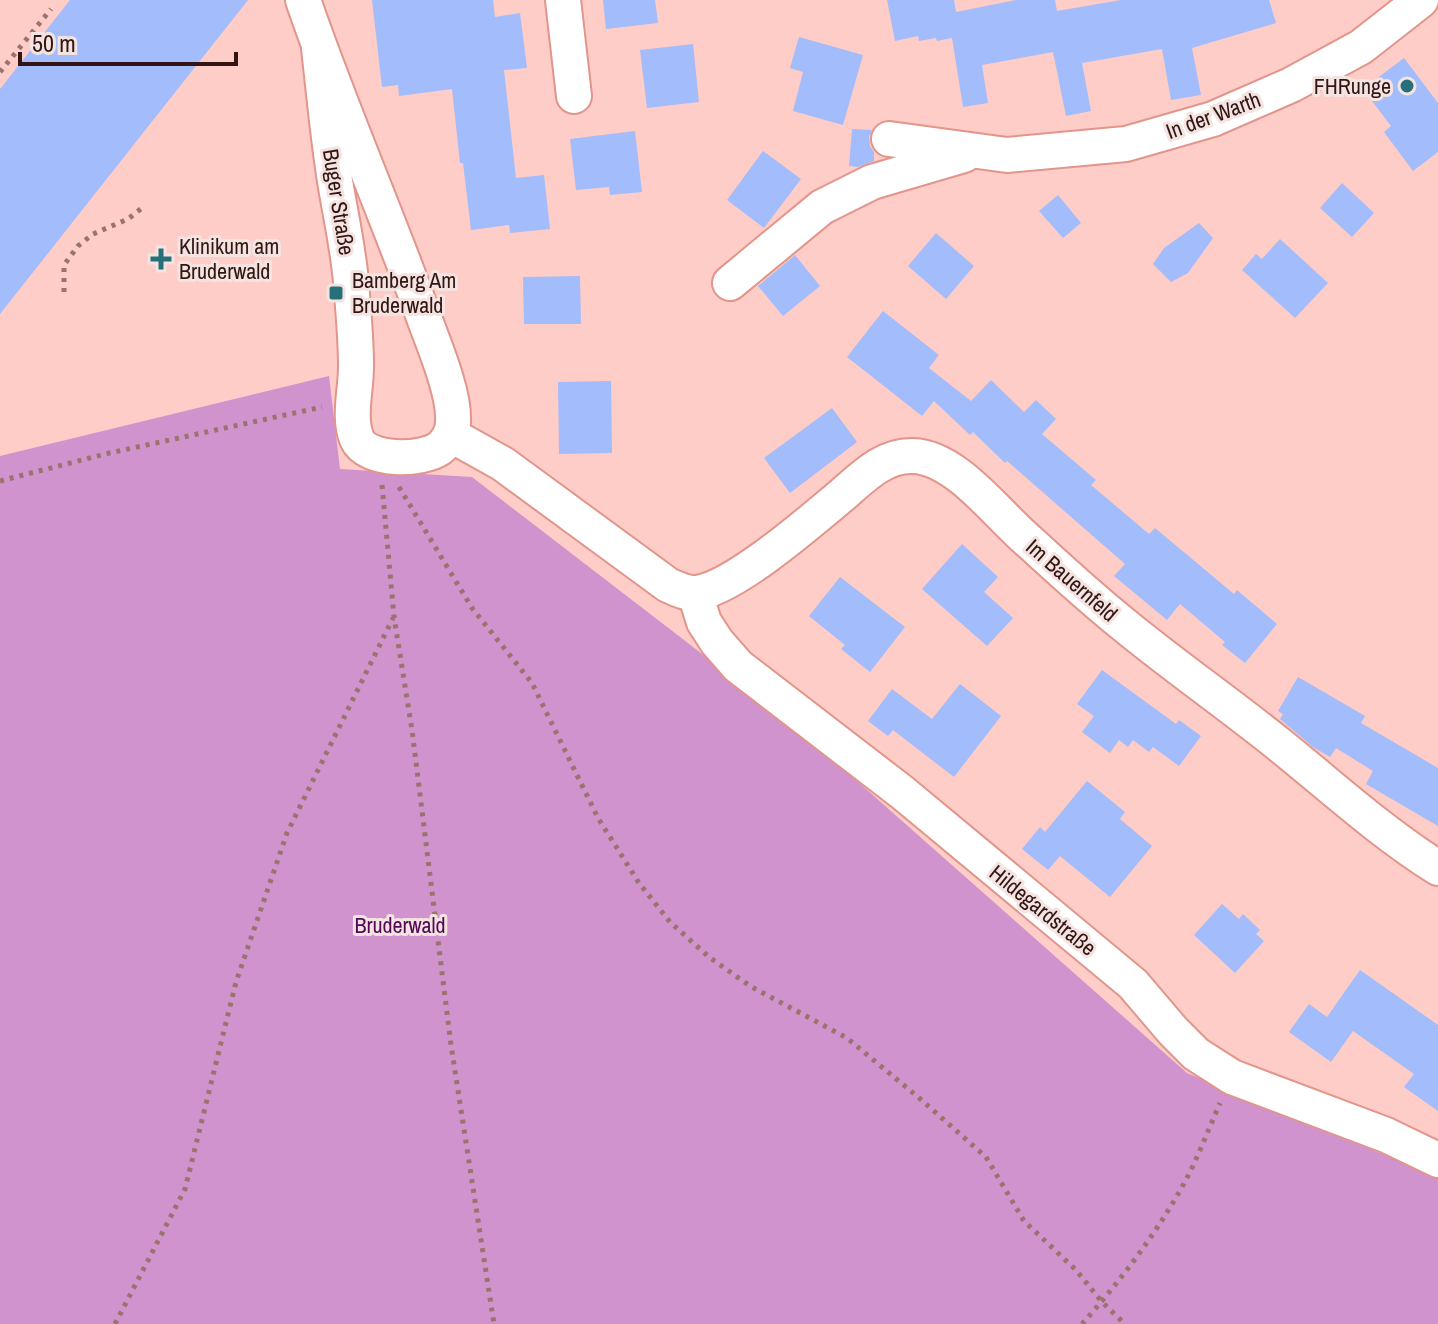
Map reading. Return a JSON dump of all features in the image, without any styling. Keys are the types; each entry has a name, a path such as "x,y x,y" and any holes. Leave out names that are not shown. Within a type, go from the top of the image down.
{"street":[{"name":"Buger Straße","path":"303,0 444,374 453,412 451,435"},
{"path":"563,0 574,96"},
{"name":"In der Warth","path":"889,139 1007,155 1126,144 1213,119 1291,85 1361,47 1421,0"},
{"name":"Buger Straße","path":"319,48 352,290 356,367 354,429 361,446 379,456"},
{"name":"In der Warth","path":"730,283 822,207 872,182 979,151"},
{"path":"379,456 416,457 438,449 451,435 503,464 668,585 695,593"},
{"name":"Im Bauernfeld","path":"695,593 721,585 764,556 876,466 895,458 913,456 930,459 949,468 966,482 1021,535 1121,622 1279,744 1378,827 1438,868"},
{"name":"Hildegardstraße","path":"695,593 704,622 738,666 903,793 1133,984 1196,1054 1232,1077 1386,1135 1438,1160"}],"path":[{"path":"0,72 51,9"},
{"path":"64,292 64,265 78,246 93,234 128,219 142,208"},
{"path":"0,481 105,454 354,399"},
{"path":"379,456 394,617 412,730 451,1045 494,1324"},
{"path":"379,456 472,608 532,683 598,818 639,883 670,922 709,957 750,986 847,1038 986,1157 1024,1221 1076,1270 1125,1324"},
{"path":"115,1324 185,1189 236,982 287,833 394,617"},
{"path":"1082,1324 1102,1302 1169,1209 1190,1171 1232,1077"}],"green space":[{"name":"Bruderwald","path":"329,376 340,469 472,477 788,720 1187,1073 1438,1177 1438,1324 0,1324 0,456"}],"building":[{"path":"70,0 248,0 0,314 0,89"},
{"path":"372,0 493,0 495,17 520,13 527,68 504,70 516,178 544,175 550,229 510,233 509,225 471,230 452,89 399,96 398,85 382,87"},
{"path":"603,0 655,0 658,23 606,29"},
{"path":"887,0 954,0 956,12 1016,0 1055,0 1057,11 1121,0 1269,0 1276,23 1192,48 1201,95 1171,100 1162,49 1082,63 1091,111 1066,116 1053,52 982,65 988,103 963,107 952,38 919,41 918,36 895,41"},
{"path":"799,37 863,55 843,125 793,111 803,72 790,68"},
{"path":"693,44 699,102 647,108 640,50"},
{"path":"1404,58 1438,103 1438,152 1413,171 1384,132 1391,126 1363,89"},
{"path":"852,129 872,130 869,137 874,161 858,167 849,166"},
{"path":"635,131 642,192 610,195 609,187 576,190 570,139"},
{"path":"763,151 801,179 764,228 727,200"},
{"path":"1342,183 1374,213 1352,237 1320,208"},
{"path":"1058,195 1081,223 1063,238 1039,211"},
{"path":"1199,223 1213,238 1188,273 1171,282 1153,264 1164,248"},
{"path":"936,233 974,266 946,299 908,266"},
{"path":"1280,239 1328,283 1295,318 1242,270 1256,254 1262,259"},
{"path":"795,255 820,286 783,316 758,286"},
{"path":"580,276 581,324 524,324 523,277"},
{"path":"883,311 939,355 929,368 971,401 991,380 1024,412 1036,400 1056,419 1042,434 1096,480 1091,485 1149,534 1155,528 1234,594 1237,590 1277,624 1245,663 1180,604 1167,620 1114,576 1125,564 1007,461 1005,463 973,432 970,435 934,401 922,416 847,357"},
{"path":"611,381 612,453 559,454 558,382"},
{"path":"832,408 857,442 790,493 764,458"},
{"path":"962,544 998,577 984,592 1013,618 987,646 922,589"},
{"path":"840,577 905,627 870,672 841,649 845,645 809,616"},
{"path":"1102,670 1176,724 1179,720 1201,736 1179,766 1153,747 1149,752 1133,740 1128,747 1119,740 1110,753 1082,732 1094,716 1077,704"},
{"path":"1298,677 1365,716 1361,723 1438,768 1438,826 1366,784 1373,771 1336,748 1330,757 1280,719 1283,714 1278,711"},
{"path":"960,684 1001,716 954,777 893,730 888,736 868,721 892,689 932,719"},
{"path":"1087,781 1125,812 1120,819 1152,846 1110,897 1060,856 1048,870 1022,849 1040,827 1045,832"},
{"path":"1222,904 1239,919 1243,914 1260,930 1256,934 1264,941 1235,973 1194,935"},
{"path":"1360,970 1438,1025 1438,1111 1404,1087 1414,1074 1353,1031 1331,1062 1289,1032 1309,1004 1327,1017"}],"place":[{"name":"FHRunge","path":"1407,86"},
{"name":"Klinikum am Bruderwald","path":"161,259"},
{"name":"Bamberg Am Bruderwald","path":"336,293"}]}
